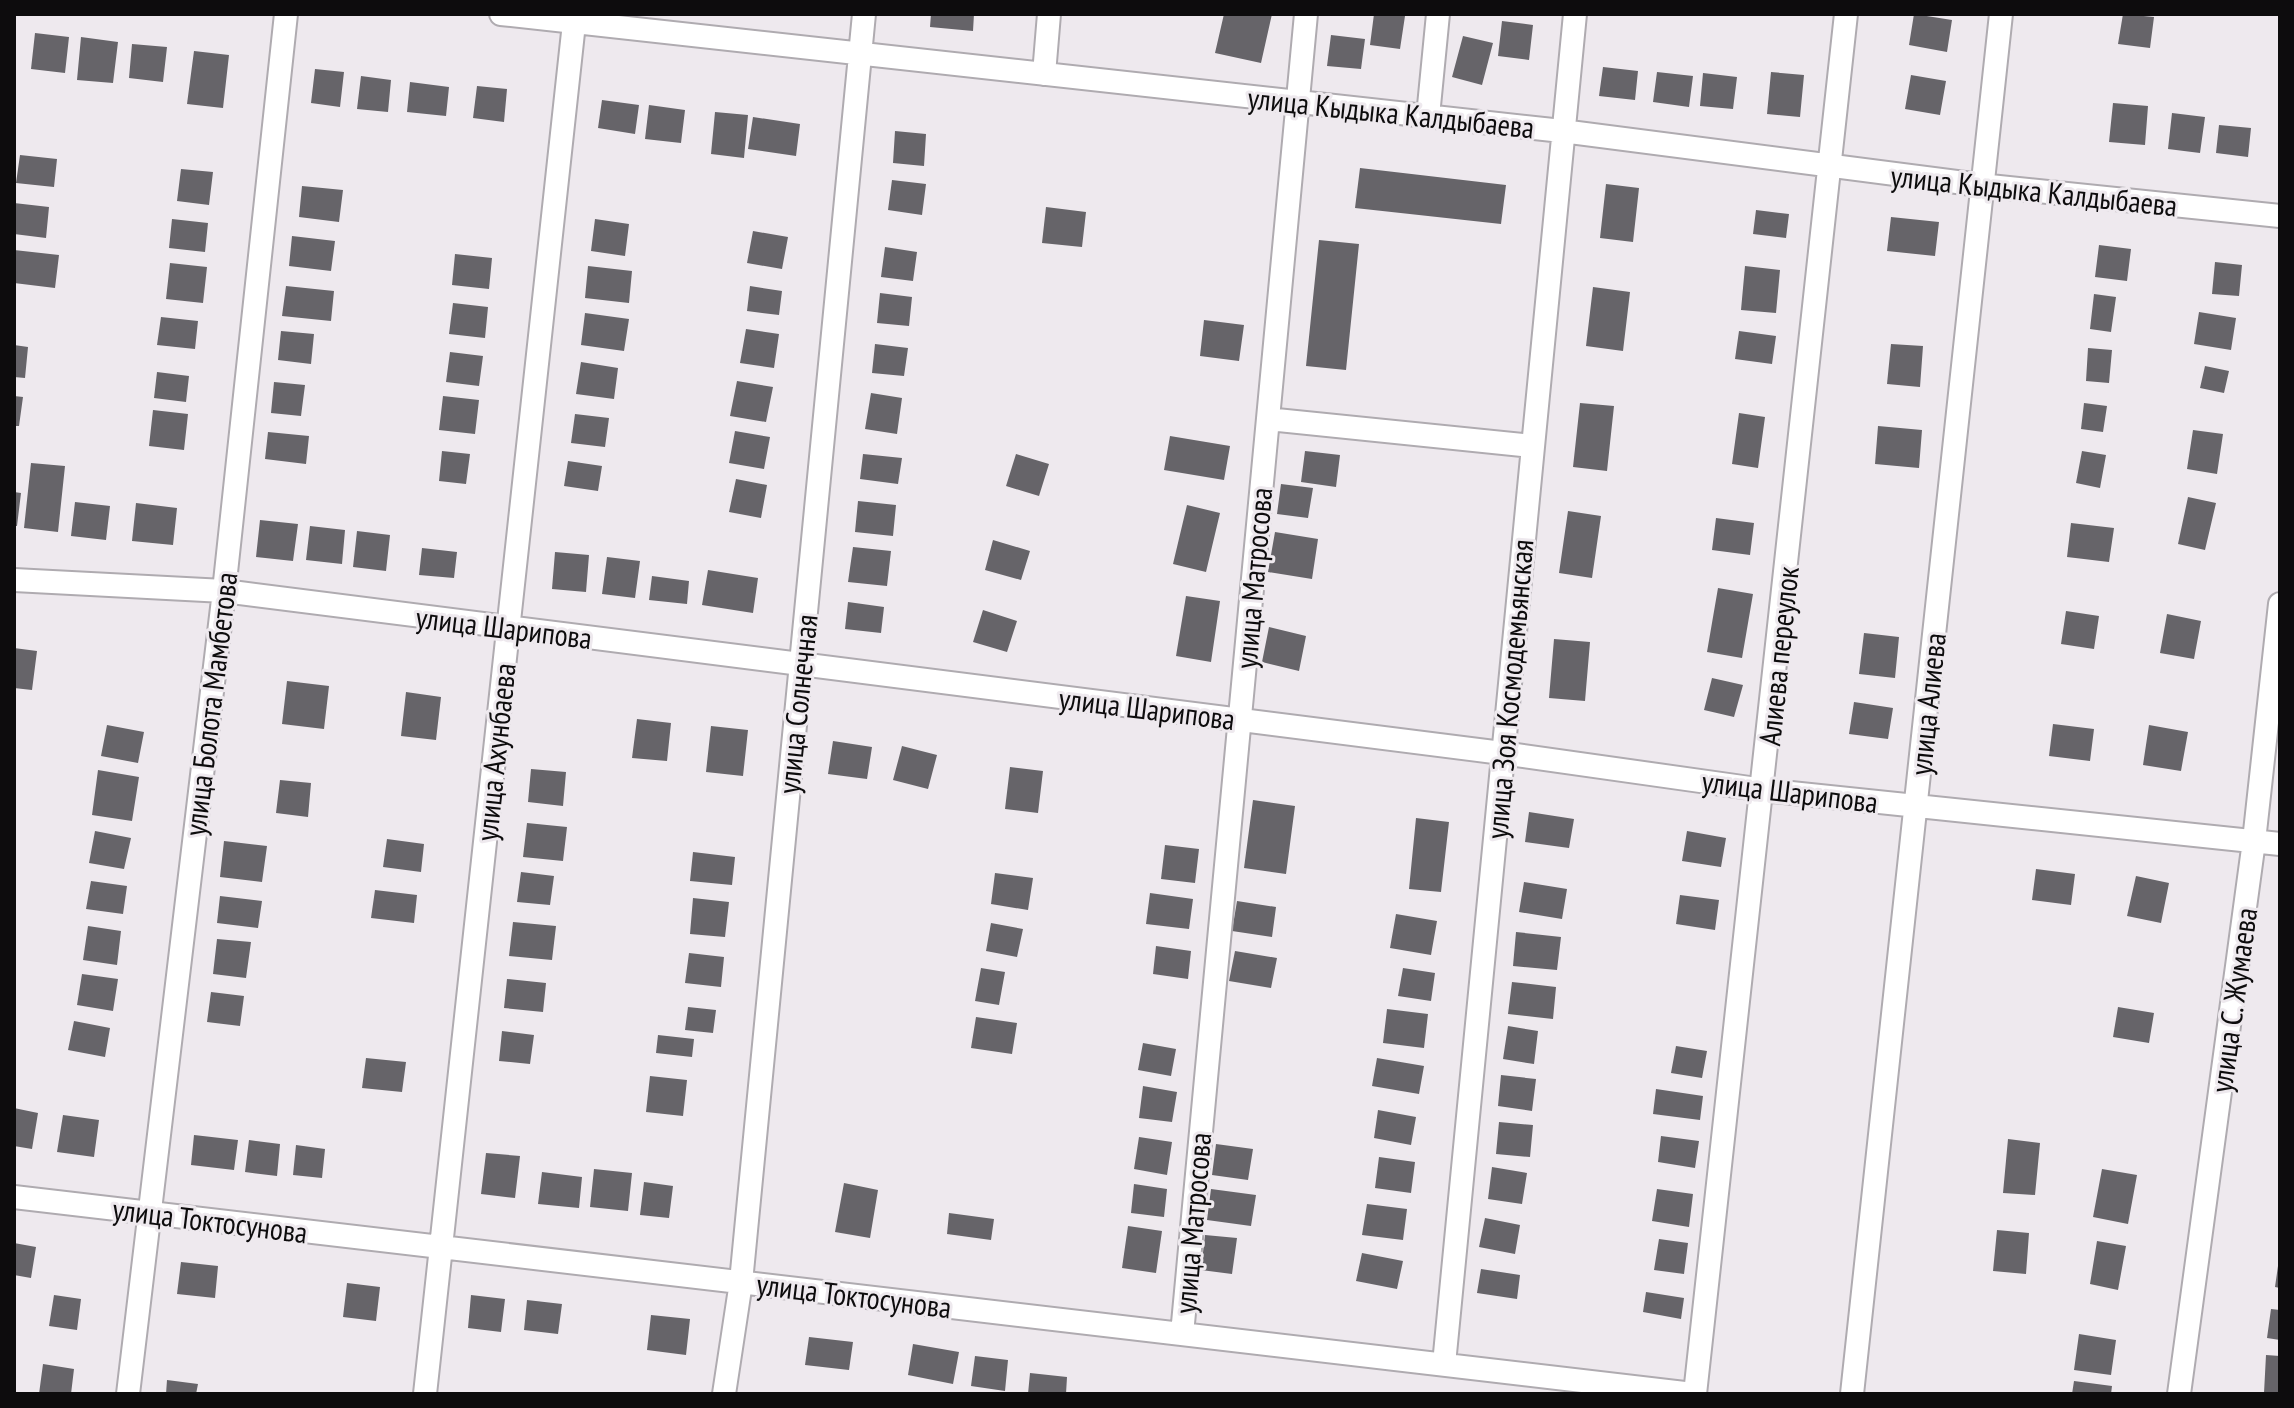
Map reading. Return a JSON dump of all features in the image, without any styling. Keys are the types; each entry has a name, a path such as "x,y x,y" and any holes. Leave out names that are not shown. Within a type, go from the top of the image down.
{"street":[{"name":"улица Болота Мамбетова","path":"128,1394 224,591 286,14"},
{"name":"улица Кыдыка Калдыбаева","path":"501,14 574,18 861,54 1562,131 1980,185 2280,216"},
{"name":"улица Солнечная","path":"724,1394 741,1282 864,14"},
{"path":"1044,74 1049,14"},
{"name":"улица Матросова","path":"1182,1334 1306,14"},
{"path":"1428,116 1438,14"},
{"name":"улица Зоя Космодемьянская","path":"1444,1364 1575,14"},
{"name":"Алиева переулок","path":"1694,1394 1764,790 1846,14"},
{"name":"улица Алиева","path":"1852,1394 1980,185 2001,14"},
{"name":"улица Ахунбаева","path":"425,1394 574,18"},
{"path":"1268,419 1532,446"},
{"name":"улица Шарипова","path":"14,580 224,591 1502,753 1764,790 2280,844"},
{"name":"улица С. Жумаева","path":"2179,1394 2254,841 2280,604"},
{"name":"улица Токтосунова","path":"14,1197 1694,1394"}],"building":[{"path":"931,14 974,14 973,31 930,27"},
{"path":"1224,14 1272,14 1261,63 1215,53"},
{"path":"1374,14 1405,16 1400,49 1370,45"},
{"path":"1914,14 1952,20 1947,52 1909,45"},
{"path":"2123,14 2154,17 2150,48 2118,44"},
{"path":"1502,21 1533,25 1529,60 1498,56"},
{"path":"35,33 69,37 65,73 31,69"},
{"path":"1331,35 1365,39 1361,69 1327,66"},
{"path":"1463,36 1493,43 1482,85 1452,77"},
{"path":"81,37 118,42 113,83 77,80"},
{"path":"132,44 167,47 163,82 129,78"},
{"path":"194,51 229,55 223,108 187,104"},
{"path":"1603,67 1638,71 1635,100 1599,96"},
{"path":"315,69 344,72 340,107 311,103"},
{"path":"1657,72 1693,76 1689,107 1653,102"},
{"path":"1771,72 1804,75 1800,117 1767,114"},
{"path":"1703,73 1737,77 1733,109 1700,106"},
{"path":"1911,75 1946,81 1940,115 1905,109"},
{"path":"361,76 391,80 388,112 357,109"},
{"path":"410,82 449,87 446,116 407,112"},
{"path":"477,86 507,89 504,122 473,118"},
{"path":"602,100 639,105 635,134 598,128"},
{"path":"2113,103 2148,106 2145,145 2109,142"},
{"path":"649,105 685,110 681,143 645,139"},
{"path":"715,112 748,115 744,158 711,154"},
{"path":"2172,113 2205,117 2200,153 2168,149"},
{"path":"753,117 800,124 796,156 748,149"},
{"path":"2219,125 2251,128 2248,157 2216,153"},
{"path":"895,131 926,134 924,166 893,163"},
{"path":"20,155 57,159 54,187 16,183"},
{"path":"1360,168 1506,185 1501,224 1355,208"},
{"path":"181,169 213,172 209,205 177,201"},
{"path":"892,180 926,184 922,215 888,210"},
{"path":"1606,184 1639,188 1633,242 1600,238"},
{"path":"302,186 343,190 339,222 299,217"},
{"path":"14,203 49,207 46,238 14,234"},
{"path":"1046,207 1086,212 1082,247 1042,243"},
{"path":"1756,210 1789,214 1786,238 1753,234"},
{"path":"1891,217 1939,222 1935,256 1887,251"},
{"path":"172,219 208,223 205,252 169,248"},
{"path":"595,219 629,224 625,256 591,251"},
{"path":"753,231 788,237 782,269 747,263"},
{"path":"292,236 335,241 331,271 289,266"},
{"path":"1319,240 1359,244 1346,370 1306,366"},
{"path":"2099,245 2131,249 2127,281 2095,277"},
{"path":"885,247 917,252 913,281 881,277"},
{"path":"14,250 59,255 55,288 14,283"},
{"path":"455,254 492,258 489,289 452,285"},
{"path":"2215,262 2242,265 2239,296 2212,294"},
{"path":"170,263 207,267 203,303 166,299"},
{"path":"588,266 632,271 629,303 585,298"},
{"path":"1745,266 1780,270 1776,313 1741,310"},
{"path":"286,286 334,291 331,321 282,316"},
{"path":"750,286 782,291 779,315 747,311"},
{"path":"1593,287 1630,292 1623,351 1586,346"},
{"path":"880,293 912,297 909,326 877,323"},
{"path":"2094,294 2116,297 2111,332 2090,329"},
{"path":"453,303 488,307 485,338 449,334"},
{"path":"2199,312 2236,318 2231,350 2194,344"},
{"path":"585,313 629,319 624,351 581,345"},
{"path":"161,317 198,321 195,349 157,345"},
{"path":"1204,320 1244,325 1239,361 1200,356"},
{"path":"746,329 779,334 774,368 740,363"},
{"path":"281,331 314,334 311,364 278,360"},
{"path":"1739,331 1776,336 1772,364 1735,359"},
{"path":"875,344 908,348 904,376 872,373"},
{"path":"1891,344 1923,346 1920,387 1887,384"},
{"path":"14,345 28,347 25,378 14,377"},
{"path":"2088,348 2112,350 2109,383 2086,381"},
{"path":"450,352 483,356 479,386 446,382"},
{"path":"581,362 618,368 614,399 576,394"},
{"path":"2205,366 2229,371 2224,393 2200,388"},
{"path":"157,372 189,376 186,402 154,398"},
{"path":"737,381 773,387 766,422 730,416"},
{"path":"274,382 305,385 301,416 271,413"},
{"path":"871,393 902,398 897,434 865,429"},
{"path":"14,396 23,397 19,426 14,426"},
{"path":"443,396 479,400 475,434 439,430"},
{"path":"1580,403 1614,406 1607,471 1573,467"},
{"path":"2084,403 2107,406 2103,432 2081,429"},
{"path":"153,410 188,414 184,450 149,446"},
{"path":"1739,413 1765,417 1758,468 1732,464"},
{"path":"575,414 609,418 605,447 571,443"},
{"path":"1878,426 1922,430 1919,468 1875,464"},
{"path":"2193,430 2223,434 2217,474 2187,469"},
{"path":"735,431 770,437 764,469 729,463"},
{"path":"268,432 309,436 306,464 265,459"},
{"path":"1170,436 1230,446 1224,480 1164,470"},
{"path":"442,451 470,454 466,484 439,481"},
{"path":"1305,451 1340,455 1336,487 1301,482"},
{"path":"2082,451 2106,455 2100,488 2076,483"},
{"path":"863,454 902,458 898,484 860,479"},
{"path":"1016,454 1049,464 1039,496 1006,486"},
{"path":"568,461 602,466 598,491 564,486"},
{"path":"31,463 65,466 58,532 24,528"},
{"path":"736,479 767,485 761,518 729,512"},
{"path":"1281,484 1313,488 1308,518 1277,514"},
{"path":"14,492 21,493 17,526 14,526"},
{"path":"2188,497 2216,503 2205,550 2178,544"},
{"path":"858,501 896,505 893,536 855,532"},
{"path":"75,502 110,506 106,540 71,536"},
{"path":"136,503 177,508 173,545 132,541"},
{"path":"1187,505 1220,513 1206,572 1173,564"},
{"path":"1568,511 1601,516 1592,578 1559,573"},
{"path":"1716,518 1754,523 1750,555 1712,550"},
{"path":"260,520 298,524 293,561 256,557"},
{"path":"2071,523 2114,528 2109,562 2067,557"},
{"path":"310,526 345,530 342,564 306,560"},
{"path":"357,531 390,535 386,571 353,567"},
{"path":"1275,532 1318,539 1312,579 1268,572"},
{"path":"993,540 1030,551 1021,580 985,570"},
{"path":"853,547 891,551 887,586 848,582"},
{"path":"422,548 457,552 454,578 419,575"},
{"path":"555,552 589,555 586,592 552,589"},
{"path":"607,557 640,561 635,598 602,594"},
{"path":"708,570 758,578 753,613 702,605"},
{"path":"652,576 689,581 687,604 649,600"},
{"path":"1718,588 1753,594 1742,658 1707,652"},
{"path":"1186,596 1220,601 1211,662 1176,656"},
{"path":"848,602 884,607 881,633 845,629"},
{"path":"983,610 1017,621 1007,652 973,642"},
{"path":"2066,611 2099,616 2094,649 2061,644"},
{"path":"2167,614 2201,621 2194,659 2160,653"},
{"path":"1269,627 1306,636 1299,671 1262,662"},
{"path":"1864,633 1899,637 1895,678 1859,674"},
{"path":"1554,639 1590,642 1585,701 1549,698"},
{"path":"14,648 37,651 32,690 14,688"},
{"path":"1712,678 1743,685 1734,717 1704,710"},
{"path":"287,681 329,686 324,729 282,724"},
{"path":"406,692 441,697 436,740 401,736"},
{"path":"1854,702 1893,708 1888,739 1849,734"},
{"path":"637,719 671,723 667,761 632,758"},
{"path":"2053,724 2094,729 2090,761 2049,756"},
{"path":"107,725 144,732 138,763 101,756"},
{"path":"2149,725 2188,732 2181,771 2143,765"},
{"path":"711,726 748,730 743,776 706,772"},
{"path":"833,741 872,747 867,779 828,774"},
{"path":"902,746 937,755 928,789 893,780"},
{"path":"1010,767 1043,771 1038,813 1005,809"},
{"path":"531,769 566,772 563,806 528,802"},
{"path":"98,770 139,777 132,821 92,815"},
{"path":"280,780 311,783 308,817 276,813"},
{"path":"1253,800 1295,806 1286,874 1244,868"},
{"path":"1529,812 1574,819 1569,848 1525,842"},
{"path":"1416,818 1449,822 1441,892 1409,889"},
{"path":"527,823 567,827 563,861 523,857"},
{"path":"95,831 131,838 124,869 89,863"},
{"path":"1687,831 1726,838 1721,867 1682,861"},
{"path":"387,839 424,844 421,872 383,867"},
{"path":"224,841 267,846 262,882 220,877"},
{"path":"1165,845 1199,849 1195,883 1161,879"},
{"path":"693,852 735,857 732,885 690,881"},
{"path":"2036,869 2075,874 2071,905 2032,900"},
{"path":"521,872 554,876 550,905 517,902"},
{"path":"995,873 1033,878 1028,910 991,904"},
{"path":"2136,876 2169,883 2161,923 2127,916"},
{"path":"91,881 127,886 123,914 86,909"},
{"path":"1524,882 1567,889 1562,919 1519,912"},
{"path":"375,890 417,895 414,923 371,918"},
{"path":"1150,893 1193,899 1189,929 1146,924"},
{"path":"1680,895 1719,900 1715,930 1676,924"},
{"path":"220,896 262,901 258,928 217,923"},
{"path":"693,898 729,902 725,937 690,934"},
{"path":"1237,901 1276,907 1272,937 1232,931"},
{"path":"1396,914 1437,921 1431,955 1390,948"},
{"path":"513,922 556,926 552,960 509,956"},
{"path":"991,923 1023,929 1017,957 986,951"},
{"path":"88,926 121,931 117,965 83,960"},
{"path":"1516,932 1561,937 1557,970 1513,966"},
{"path":"217,939 251,942 246,978 213,974"},
{"path":"1156,946 1191,951 1188,979 1153,974"},
{"path":"1235,951 1277,958 1271,988 1229,981"},
{"path":"689,953 724,957 721,987 685,983"},
{"path":"981,968 1005,972 999,1005 975,1001"},
{"path":"1403,968 1435,973 1431,1001 1398,996"},
{"path":"82,974 118,979 113,1011 77,1005"},
{"path":"507,979 546,983 543,1012 504,1008"},
{"path":"1512,982 1556,987 1553,1019 1508,1014"},
{"path":"211,992 244,996 240,1026 207,1022"},
{"path":"688,1007 716,1010 713,1033 685,1030"},
{"path":"2118,1007 2154,1013 2149,1043 2113,1037"},
{"path":"1387,1009 1428,1014 1424,1048 1383,1043"},
{"path":"976,1017 1017,1023 1012,1054 971,1048"},
{"path":"74,1021 110,1028 105,1057 68,1050"},
{"path":"1508,1026 1538,1031 1534,1064 1503,1059"},
{"path":"502,1031 534,1035 530,1064 499,1061"},
{"path":"658,1035 694,1039 692,1057 656,1053"},
{"path":"1143,1043 1176,1049 1171,1076 1138,1070"},
{"path":"1676,1046 1707,1051 1702,1078 1671,1073"},
{"path":"366,1058 406,1062 402,1092 362,1088"},
{"path":"1377,1058 1424,1066 1419,1094 1372,1086"},
{"path":"1501,1075 1536,1079 1532,1111 1498,1106"},
{"path":"650,1076 687,1080 683,1116 646,1112"},
{"path":"1143,1086 1177,1092 1172,1122 1139,1118"},
{"path":"1656,1089 1703,1096 1700,1120 1653,1114"},
{"path":"14,1108 38,1113 32,1149 14,1146"},
{"path":"1378,1110 1416,1117 1411,1145 1374,1138"},
{"path":"63,1115 99,1120 94,1157 57,1152"},
{"path":"1499,1122 1533,1125 1530,1157 1496,1154"},
{"path":"194,1135 238,1140 234,1170 191,1165"},
{"path":"1661,1136 1699,1141 1695,1168 1658,1162"},
{"path":"1139,1137 1172,1142 1167,1175 1134,1169"},
{"path":"2008,1139 2040,1143 2035,1195 2003,1193"},
{"path":"249,1140 280,1144 277,1176 245,1172"},
{"path":"1216,1144 1253,1149 1248,1180 1212,1175"},
{"path":"296,1145 325,1149 322,1178 293,1175"},
{"path":"486,1153 520,1156 515,1198 481,1194"},
{"path":"1379,1157 1415,1162 1411,1193 1375,1188"},
{"path":"1492,1167 1527,1173 1522,1204 1488,1199"},
{"path":"594,1169 632,1173 628,1211 590,1207"},
{"path":"2102,1169 2137,1175 2128,1224 2093,1217"},
{"path":"542,1172 582,1177 579,1208 538,1204"},
{"path":"644,1182 673,1186 669,1218 640,1215"},
{"path":"844,1183 878,1190 870,1238 835,1232"},
{"path":"1134,1184 1167,1189 1164,1217 1131,1213"},
{"path":"1211,1189 1256,1195 1251,1226 1207,1220"},
{"path":"1657,1189 1693,1194 1689,1227 1652,1221"},
{"path":"1367,1204 1407,1209 1403,1240 1362,1235"},
{"path":"949,1213 994,1219 991,1240 947,1234"},
{"path":"1485,1218 1520,1225 1515,1254 1479,1247"},
{"path":"1128,1226 1162,1231 1156,1273 1122,1268"},
{"path":"1997,1230 2029,1233 2026,1274 1993,1271"},
{"path":"1205,1235 1237,1238 1232,1274 1201,1270"},
{"path":"1659,1239 1688,1243 1684,1274 1654,1270"},
{"path":"2097,1241 2126,1246 2118,1290 2090,1284"},
{"path":"14,1243 36,1247 31,1278 14,1275"},
{"path":"1362,1253 1403,1261 1397,1289 1356,1281"},
{"path":"181,1262 218,1266 215,1298 177,1294"},
{"path":"2280,1266 2280,1288 2275,1287"},
{"path":"1481,1269 1520,1275 1517,1299 1477,1293"},
{"path":"347,1283 380,1287 376,1321 343,1317"},
{"path":"1646,1292 1684,1298 1681,1319 1643,1312"},
{"path":"54,1295 81,1299 77,1330 49,1326"},
{"path":"471,1295 505,1299 501,1332 468,1328"},
{"path":"527,1300 562,1304 558,1334 524,1330"},
{"path":"2271,1309 2280,1310 2280,1340 2267,1338"},
{"path":"651,1315 690,1319 686,1355 647,1350"},
{"path":"2079,1334 2116,1340 2111,1375 2074,1370"},
{"path":"809,1337 853,1342 849,1370 805,1365"},
{"path":"913,1344 959,1352 953,1384 908,1375"},
{"path":"2266,1355 2280,1356 2280,1394 2264,1393"},
{"path":"975,1356 1008,1360 1005,1391 971,1386"},
{"path":"43,1364 74,1369 71,1394 39,1394"},
{"path":"1030,1373 1067,1377 1066,1394 1028,1394"},
{"path":"167,1380 198,1384 196,1394 166,1394"},
{"path":"2074,1381 2112,1386 2111,1394 2072,1394"}]}
